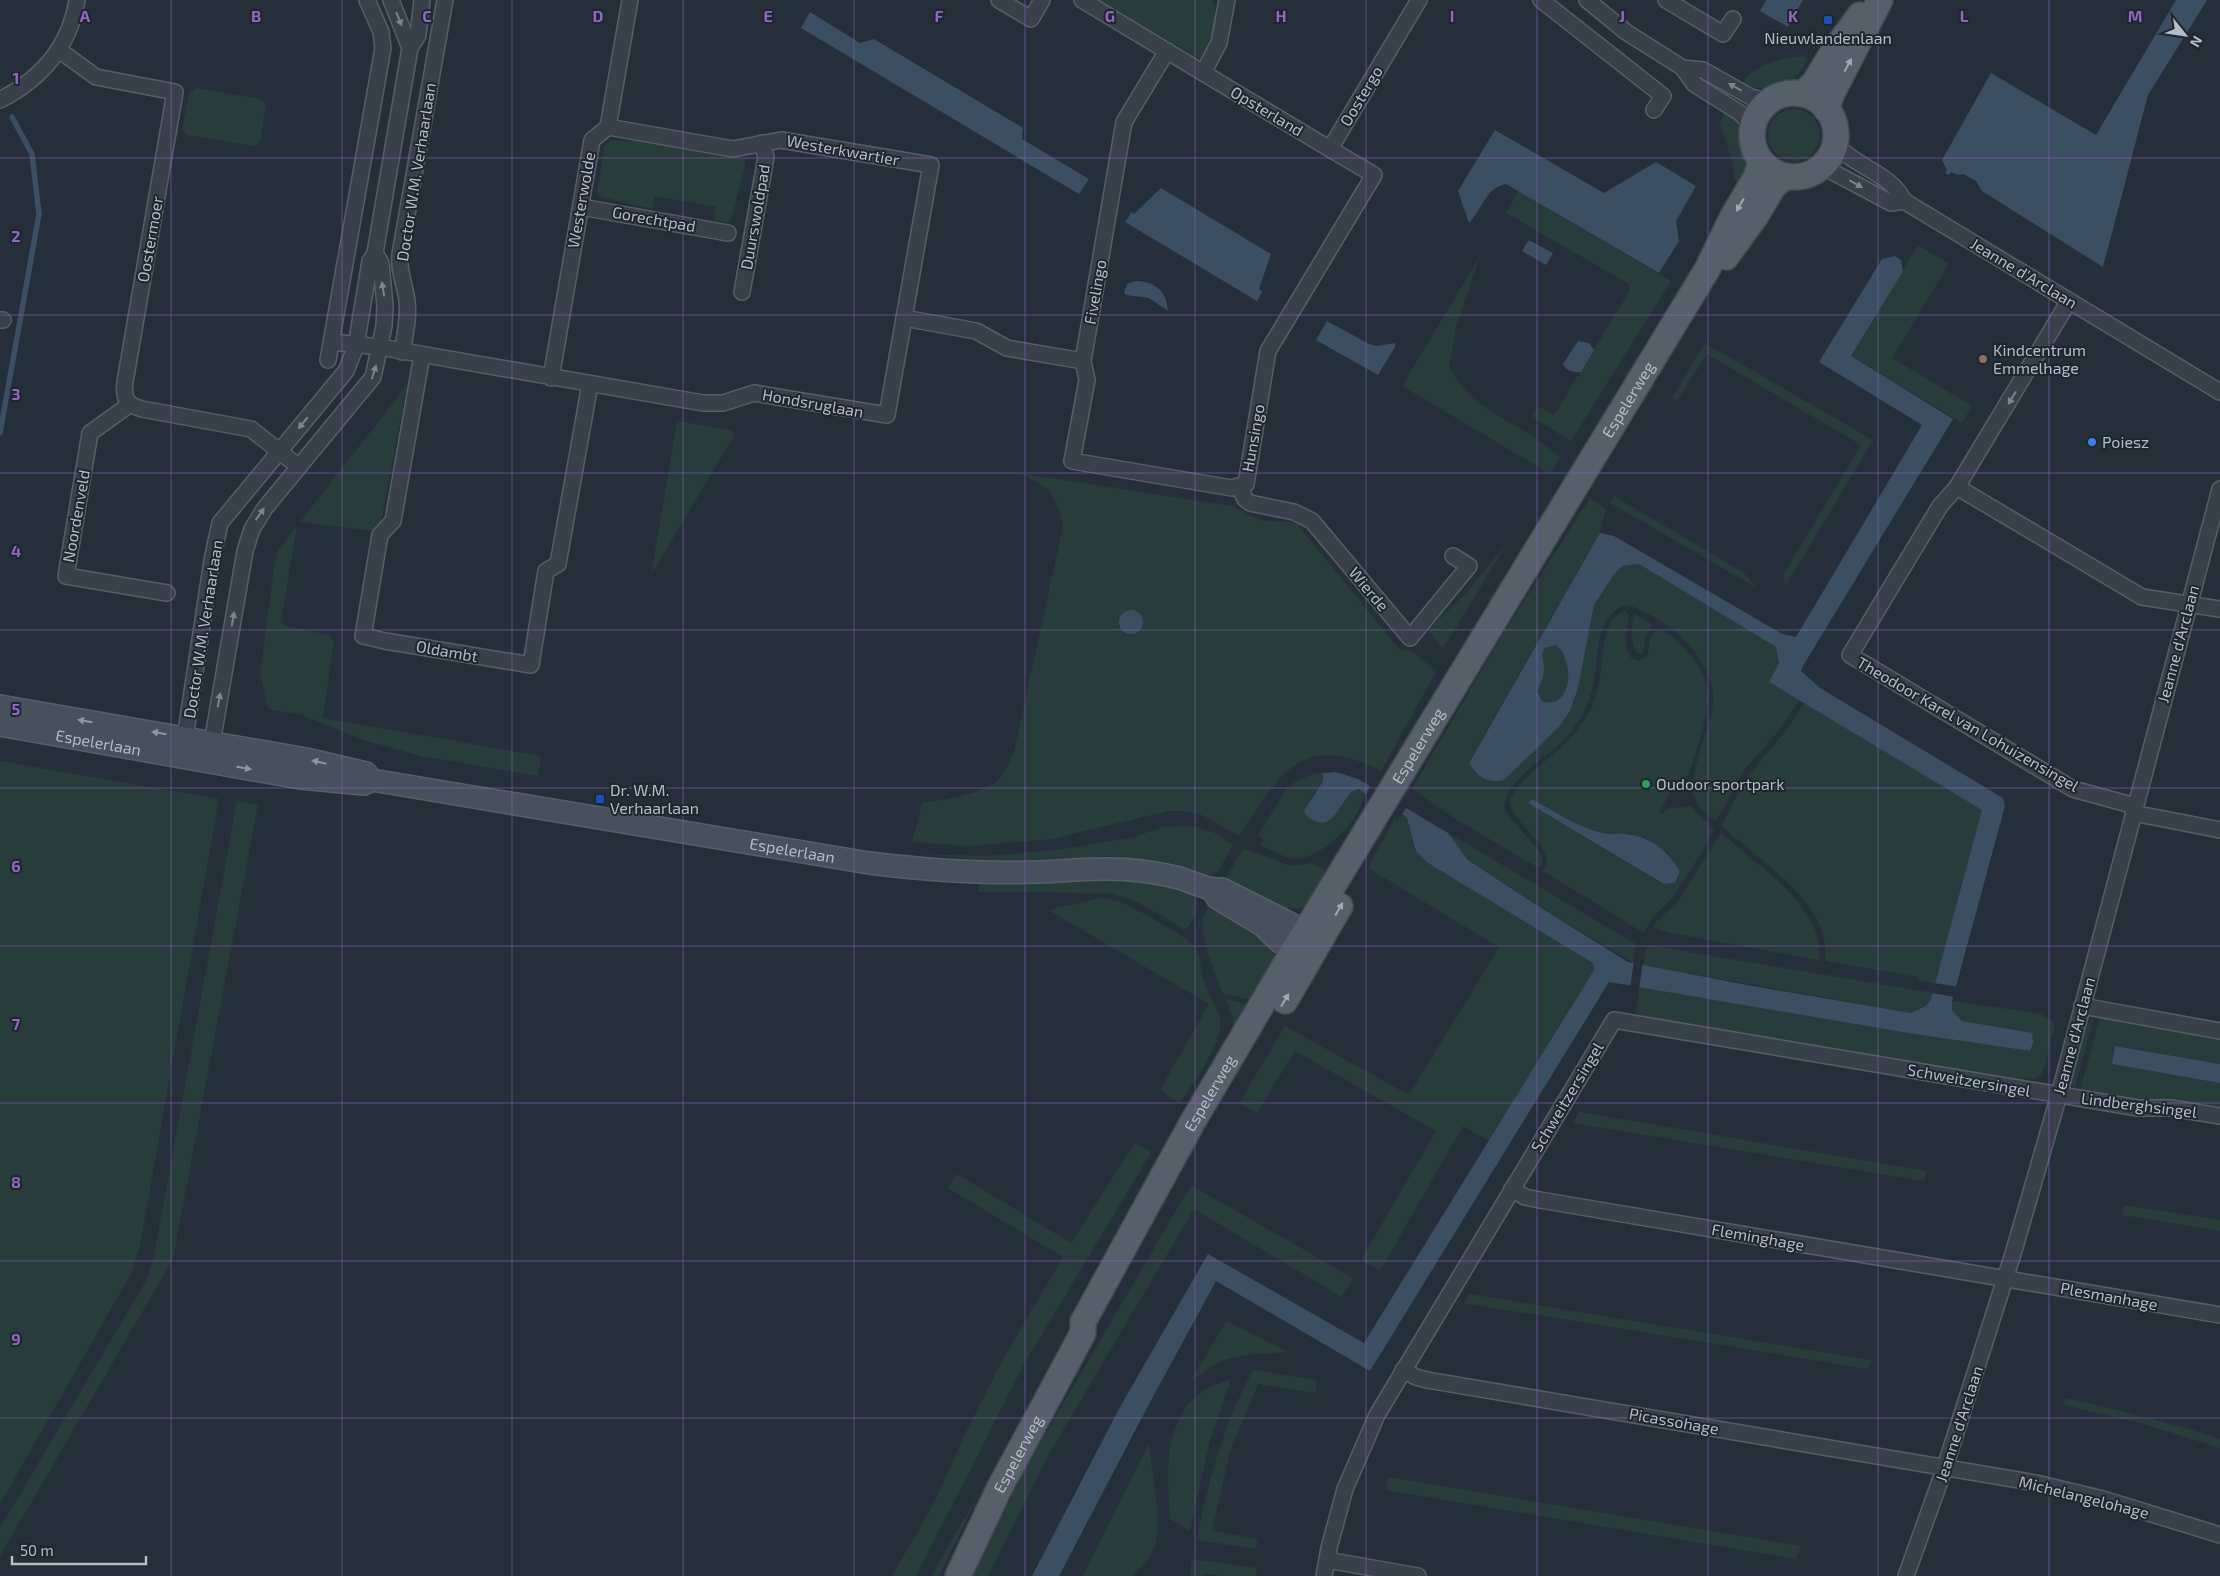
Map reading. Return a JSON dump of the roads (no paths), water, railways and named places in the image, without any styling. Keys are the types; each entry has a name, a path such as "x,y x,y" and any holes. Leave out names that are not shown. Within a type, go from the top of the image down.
{"main road":[{"path":"1802,94 1815,82 1869,0"},
{"path":"1826,109 1832,93 1880,0"},
{"path":"1787,94 1802,94 1816,100 1826,109 1834,126 1835,144 1830,157 1820,168 1801,177 1784,176 1771,171 1760,162 1752,145 1753,126 1758,112 1768,102 1787,94"},
{"name":"Espelerweg","path":"958,1576 998,1489 1083,1333 1092,1328 1305,944 1385,814 1708,268 1732,218 1756,176 1760,162"},
{"name":"Espelerweg","path":"1402,784 1728,253 1755,217 1773,187 1784,176"},
{"name":"Espelerlaan","path":"0,706 340,766 366,773 372,780"},
{"name":"Espelerlaan","path":"0,725 300,778 364,784 372,780 869,863 915,869 972,872 1128,870 1164,874 1197,883 1213,890 1222,889 1305,944"}],"street":[{"path":"0,100 34,77 58,50 70,30 78,0"},
{"path":"328,360 383,48 382,32 367,0"},
{"path":"391,0 410,48"},
{"name":"Doctor W.M. Verhaarlaan","path":"185,738 217,534 225,516 346,372 356,346 370,261 376,253 410,48 418,35 422,0"},
{"name":"Doctor W.M. Verhaarlaan","path":"402,352 408,316 405,288 400,268 400,254 444,0"},
{"path":"608,127 630,0"},
{"path":"999,0 1031,19 1042,0"},
{"name":"Opsterland","path":"1082,0 1330,149"},
{"path":"1203,72 1219,43 1226,0"},
{"name":"Oostergo","path":"1330,149 1419,0"},
{"path":"1541,0 1663,96 1654,110"},
{"path":"1587,0 1626,32 1684,68 1703,70 1752,97 1768,102"},
{"path":"1666,0 1724,34 1732,19"},
{"name":"Oostermoer","path":"58,50 96,77 175,92 125,382 124,393 129,405"},
{"name":"Fivelingo","path":"1083,361 1124,122 1167,51"},
{"path":"1684,68 1694,84 1740,113 1753,126"},
{"name":"Westerkwartier","path":"608,127 733,149 762,142 787,140 931,165"},
{"name":"Westerwolde","path":"551,378 592,140 608,127"},
{"name":"Duurswoldpad","path":"742,292 766,157 762,142"},
{"name":"Jeanne d'Arclaan","path":"1835,144 1851,158 1899,190 1904,202"},
{"name":"Hunsingo","path":"1083,361 1086,380 1072,460 1227,488 1246,484 1268,351 1374,175 1330,149"},
{"name":"Hondsruglaan","path":"402,352 713,404 754,393 887,416 931,165"},
{"name":"Jeanne d'Arclaan","path":"1820,168 1829,170 1891,202 1904,202 2220,392"},
{"name":"Gorechtpad","path":"580,206 728,233"},
{"name":"Doctor W.M. Verhaarlaan","path":"212,743 249,536 258,517 370,382 375,372 384,326 385,297 381,263 376,253"},
{"name":"Theodoor Karel van Lohuizensingel","path":"2069,301 1979,453 1957,487 1940,506 1850,655 2073,789 2134,809"},
{"path":"904,318 976,331 1007,348 1083,361"},
{"path":"332,342 380,347 402,352"},
{"name":"Oldambt","path":"422,355 393,521 380,535 363,636 386,641 531,665 546,572 558,564 590,384"},
{"path":"129,405 142,410 248,428 299,467"},
{"name":"Noordenveld","path":"129,405 90,433 66,576 167,594"},
{"name":"Wierde","path":"1240,486 1245,500 1250,503 1294,512 1312,521 1410,638 1463,576 1469,566 1453,556"},
{"path":"1957,487 2142,597 2220,608"},
{"name":"Jeanne d'Arclaan","path":"1906,1576 1946,1466 2006,1279 2058,1095 2220,489"},
{"path":"185,738 196,760 212,743"},
{"path":"2134,809 2220,830"},
{"path":"2082,1006 2220,1031"},
{"name":"Schweitzersingel","path":"1324,1576 1338,1513 1353,1468 1369,1431 1403,1370 1614,1020 2058,1095"},
{"name":"Lindberghsingel","path":"2058,1095 2138,1108 2171,1108 2220,1116"},
{"name":"Fleminghage","path":"1512,1189 1524,1197 1540,1200 2006,1279"},
{"name":"Plesmanhage","path":"2006,1279 2217,1317"},
{"name":"Picassohage","path":"1403,1370 1427,1380 1820,1446 1855,1454 1858,1452 1946,1466"},
{"name":"Michelangelohage","path":"1946,1466 2083,1494 2220,1534"},
{"path":"1327,1560 1418,1576"}],"water":[{"path":"1766,0 1803,0 1788,27 1760,11"},
{"path":"2176,0 2207,0 2148,95 2103,267 1982,191 1976,181 1963,174 1958,175 1951,172 1949,175 1945,173 1947,170 1942,160 1991,73 2096,135"},
{"path":"810,12 860,43 874,39 1023,128 1022,139 1089,179 1079,194 801,28"},
{"path":"1495,130 1604,193 1656,162 1696,186 1676,221 1679,241 1659,273 1506,184 1499,186 1489,194 1469,223 1458,191"},
{"path":"1161,188 1271,254 1259,289 1262,292 1257,301 1125,222 1132,212 1134,214"},
{"path":"1529,240 1553,253 1546,265 1522,251"},
{"path":"1895,256 1901,260 1903,271 1851,356 1953,419 1801,671 1820,688 2003,798 2005,806 1952,1001 1952,1010 1962,1021 2033,1033 2032,1039 2034,1040 2030,1051 1908,1033 1609,982 1370,1371 1216,1281 1059,1576 1032,1576 1120,1407 1208,1254 1364,1343 1594,970 1593,963 1428,863 1416,851 1407,818 1402,814 1406,808 1448,833 1468,860 1628,962 1747,985 1911,1013 1926,1006 1931,999 1982,810 1769,682 1779,663 1776,647 1639,564 1622,566 1594,605 1578,688 1570,711 1559,727 1504,780 1493,781 1483,778 1475,772 1469,763 1600,533 1614,536 1782,634 1796,637 1922,425 1819,362 1882,259","holes":["1556,645 1563,653 1568,673 1564,692 1559,699 1552,702 1542,701 1537,691 1544,673 1542,654 1545,648"]},
{"path":"1143,281 1158,288 1165,298 1168,311 1149,298 1126,295 1124,292 1127,284"},
{"path":"1327,321 1369,344 1376,346 1395,343 1395,347 1378,375 1316,340"},
{"path":"1578,341 1589,343 1594,350 1581,372 1570,371 1563,364"},
{"path":"1131,610 1140,613 1143,622 1140,631 1131,634 1122,631 1119,622 1122,613"},
{"path":"1336,772 1358,779 1370,786 1366,794 1359,789 1353,791 1332,818 1322,823 1315,821 1308,817 1304,811 1323,781 1323,773"},
{"path":"1532,799 1583,827 1605,834 1622,834 1651,841 1664,850 1680,871 1675,883 1664,884 1528,803"},
{"path":"2115,1046 2220,1064 2220,1083 2112,1064"}],"waterway":[{"path":"0,433 39,214 32,154 12,117"}],"place":[{"name":"Nieuwlandenlaan","path":"1828,20"},
{"name":"Kindcentrum Emmelhage","path":"1983,359"},
{"name":"Poiesz","path":"2092,442"},
{"name":"Oudoor sportpark","path":"1646,784"},
{"name":"Dr. W.M. Verhaarlaan","path":"600,799"}]}
